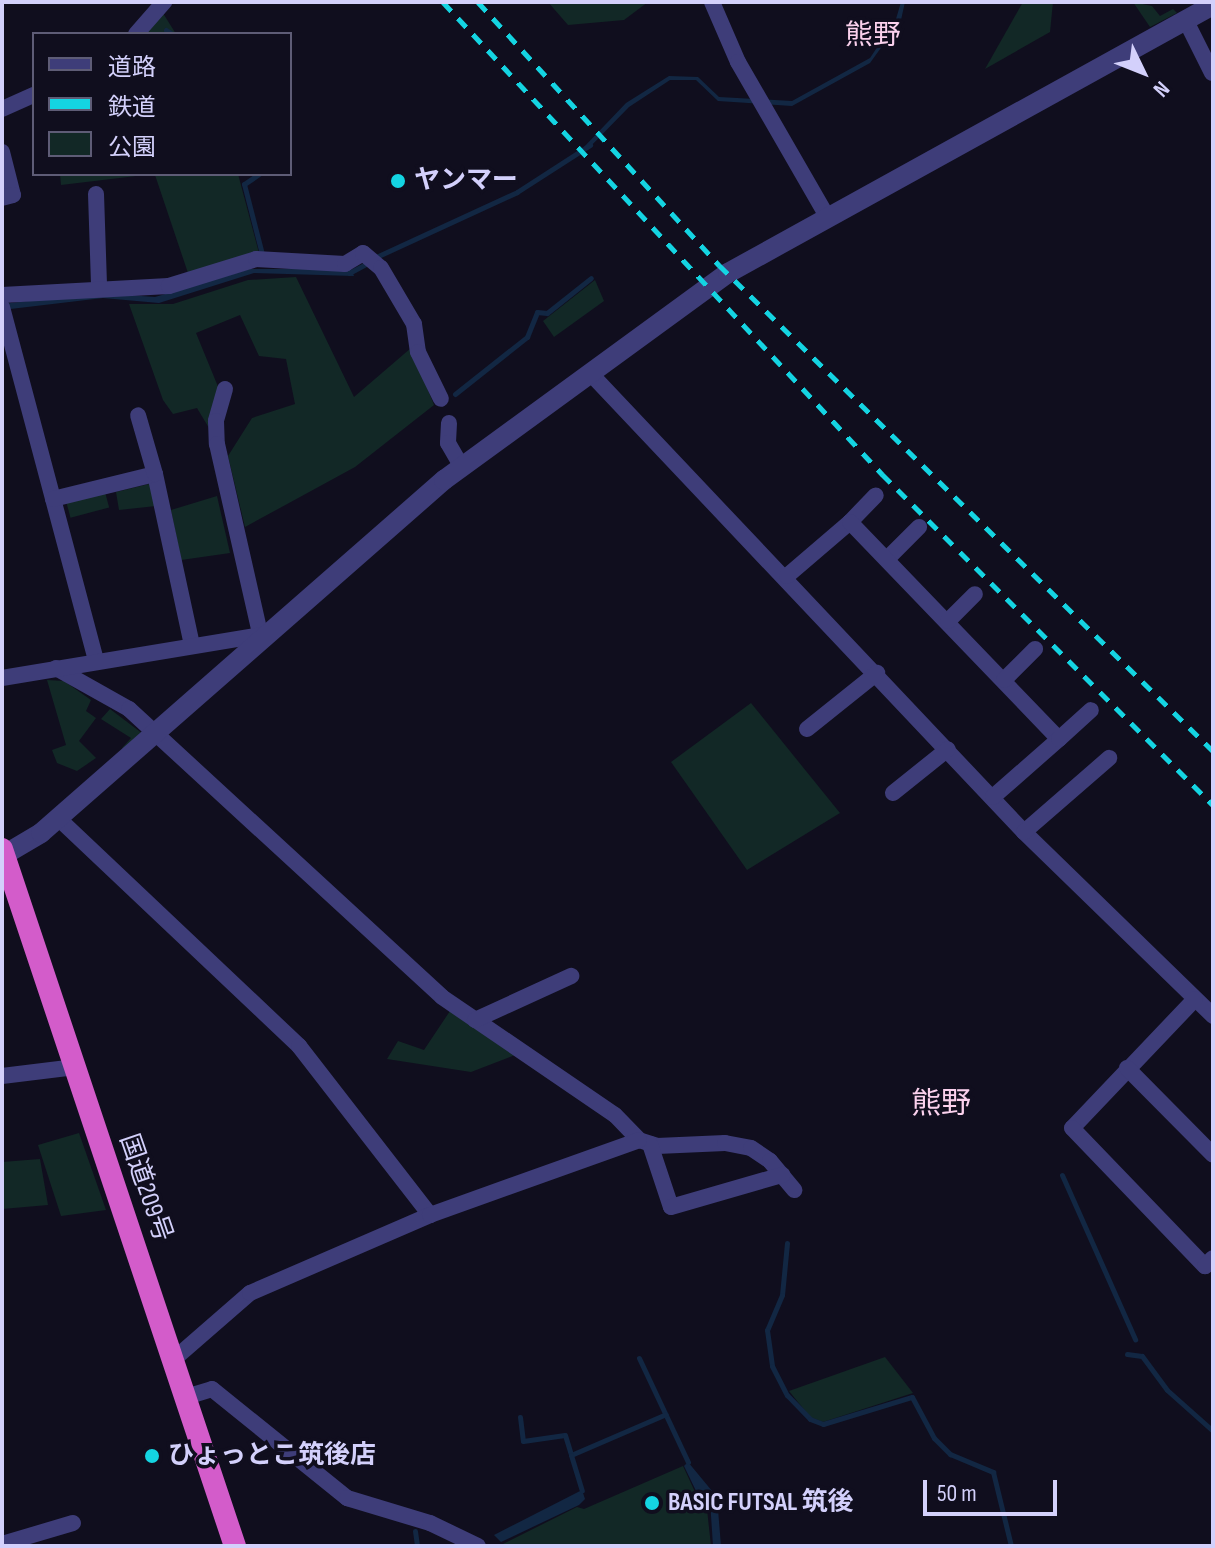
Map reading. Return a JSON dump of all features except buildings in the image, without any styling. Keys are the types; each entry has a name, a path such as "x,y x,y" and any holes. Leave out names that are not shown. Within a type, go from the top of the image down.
{"highway":[{"name":"国道209号","path":"3,853 235,1546"}],"street":[{"path":"138,32 164,2"},
{"path":"712,2 738,62 828,218"},
{"path":"3,853 58,818 265,633 462,467 737,267 1213,5"},
{"path":"1186,21 1212,73"},
{"path":"2,109 32,96"},
{"path":"2,152 13,195 2,198"},
{"path":"96,194 99,286"},
{"path":"2,295 99,286 169,286 256,259 345,264 363,253 381,268 414,324 418,352 441,399"},
{"path":"2,307 96,661"},
{"path":"591,374 787,576 1024,832 1213,1016"},
{"path":"225,389 216,421 217,444 265,633"},
{"path":"138,415 155,474 192,645"},
{"path":"449,423 448,443 462,467"},
{"path":"53,499 155,474"},
{"path":"787,576 850,522 876,495"},
{"path":"850,522 1059,739"},
{"path":"888,558 919,527"},
{"path":"948,621 975,594"},
{"path":"2,678 265,633"},
{"path":"1004,680 1035,649"},
{"path":"56,668 129,709 417,976 475,1020 615,1115 644,1142 671,1207 782,1175"},
{"path":"807,729 877,673"},
{"path":"993,797 1091,710"},
{"path":"893,793 948,749"},
{"path":"1024,832 1109,758"},
{"path":"58,818 299,1046 430,1215"},
{"path":"475,1020 571,976"},
{"path":"1195,999 1072,1128 1205,1266 1213,1258"},
{"path":"2,1076 75,1067"},
{"path":"1127,1068 1213,1155"},
{"path":"173,1360 250,1293 430,1215 644,1142 725,1143 751,1148 794,1190"},
{"path":"186,1397 212,1389 347,1498 430,1523 478,1546"},
{"path":"2,1544 73,1523"}],"green space":[{"path":"548,2 648,2 624,20 568,25"},
{"path":"1023,2 1053,2 1050,32 985,69"},
{"path":"1133,2 1152,6 1160,16 1173,9 1177,13 1150,27"},
{"path":"161,10 175,32 143,32"},
{"path":"60,176 136,176 61,185"},
{"path":"155,176 239,176 259,253 188,273"},
{"path":"296,277 354,397 411,348 434,405 355,467 245,527 228,456 252,418 295,404 286,359 259,356 240,315 196,333 219,389 209,428 197,408 173,414 163,400 129,304 173,304 248,280"},
{"path":"595,280 604,301 554,337 543,321"},
{"path":"153,483 156,506 119,510 116,492"},
{"path":"105,492 109,507 71,518 66,502"},
{"path":"217,496 230,553 181,560 171,510"},
{"path":"47,680 64,681 91,700 86,711 96,718 79,741 96,758 77,771 57,763 52,750 66,745"},
{"path":"751,703 840,813 747,870 671,762"},
{"path":"110,709 143,734 125,751 122,748 131,738 101,719"},
{"path":"450,1011 515,1055 471,1072 387,1059 398,1041 424,1050"},
{"path":"79,1133 106,1210 61,1216 38,1145"},
{"path":"40,1159 48,1205 2,1209 2,1162"},
{"path":"885,1357 913,1393 823,1422 810,1417 789,1391"},
{"name":"BASIC FUTSAL 筑後","path":"683,1466 696,1494 706,1500 711,1546 499,1546 577,1507 584,1509"}],"water":[{"path":"901,2 905,2 901,20 870,63 792,106 718,101 696,80 670,80 629,107 586,151 583,148 626,103 669,76 698,77 719,97 792,101 870,58 896,19"},
{"path":"250,269 351,269 354,276 254,273 159,303 103,298 2,310 2,304 100,293 155,297"},
{"path":"688,1462 717,1497 721,1546 713,1546 710,1500 697,1493 684,1466"},
{"path":"582,1490 585,1499 579,1505 501,1542 494,1535"}],"waterway":[{"path":"376,257 517,192 590,145"},
{"path":"256,176 244,184 262,254"},
{"path":"349,273 368,263"},
{"path":"455,394 527,337 537,312 547,313 591,278"},
{"path":"1062,1175 1135,1339"},
{"path":"787,1243 782,1295 767,1330 772,1366 787,1395 810,1419 823,1424 912,1397 934,1438 950,1454 993,1472 1011,1546"},
{"path":"1127,1354 1142,1356 1167,1390 1213,1431"},
{"path":"639,1358 688,1462"},
{"path":"520,1417 523,1441 565,1435 571,1455 666,1414"},
{"path":"571,1455 582,1490"},
{"path":"415,1531 417,1546"}],"railway":[{"path":"443,2 882,474 1213,805"},
{"path":"478,2 719,265 1213,751"}],"place":[{"name":"ヤンマー","path":"398,181"},
{"name":"ひょっとこ筑後店","path":"152,1456"},
{"name":"BASIC FUTSAL 筑後","path":"652,1503"}],"district":[{"name":"熊野","path":"873,36"},
{"name":"熊野","path":"941,1104"}]}
